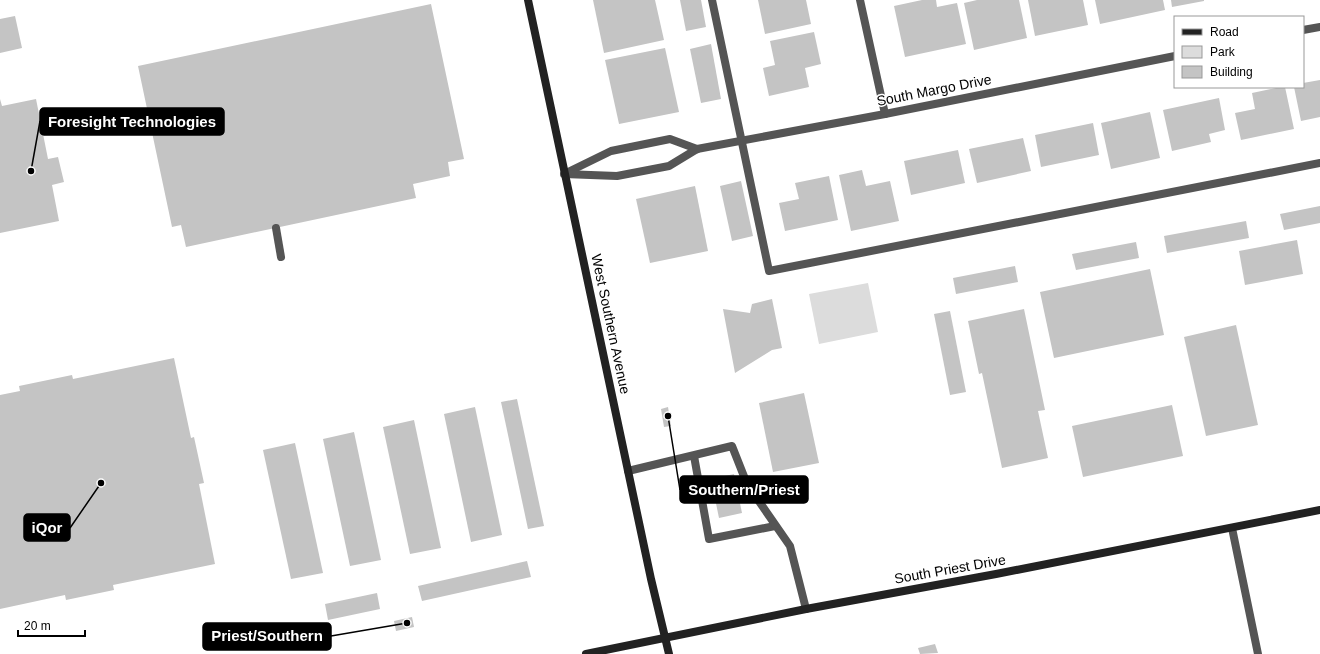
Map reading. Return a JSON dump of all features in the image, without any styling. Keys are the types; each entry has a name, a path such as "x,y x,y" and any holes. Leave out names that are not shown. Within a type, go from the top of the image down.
{"main road":[{"name":"West Southern Avenue","path":"528,0 628,471 669,654"},
{"name":"South Priest Drive","path":"586,654 806,609 996,574 1320,510"}],"street":[{"path":"712,0 769,271 1320,163"},
{"path":"860,0 885,114"},
{"path":"1304,30 1320,27"},
{"name":"South Margo Drive","path":"564,174 617,176 669,166 697,149 885,114 1174,56"},
{"path":"564,174 611,151 670,139 697,149"},
{"path":"276,228 282,257"},
{"path":"628,471 732,446 747,484 790,546 806,609"},
{"path":"694,456 709,539 776,526"},
{"path":"1232,528 1258,654"}],"green space":[{"path":"868,283 878,332 819,344 809,294"}],"building":[{"path":"593,0 655,0 664,40 604,53"},
{"path":"680,0 701,0 706,27 686,31"},
{"path":"758,0 806,0 811,24 765,34"},
{"path":"922,0 936,0 937,7 957,3 966,44 905,57 894,6"},
{"path":"977,0 1019,0 1027,38 974,50 964,3"},
{"path":"1028,0 1083,0 1088,25 1035,36"},
{"path":"1095,0 1163,0 1165,10 1100,24"},
{"path":"1171,0 1204,0 1204,1 1172,7"},
{"path":"431,4 464,159 448,162 450,176 413,184 416,198 186,247 181,225 172,227 138,66"},
{"path":"15,16 22,48 0,53 0,19"},
{"path":"814,32 821,64 805,68 809,87 769,96 763,68 775,65 770,41"},
{"path":"711,44 721,99 701,103 690,49"},
{"path":"665,48 679,112 619,124 605,60"},
{"path":"1320,80 1320,117 1301,121 1294,88 1304,88 1304,83"},
{"path":"1276,88 1285,88 1294,129 1241,140 1235,113 1255,109 1252,93"},
{"path":"1219,98 1225,130 1209,134 1211,142 1172,151 1163,110"},
{"path":"0,99 2,106 36,99 48,159 58,157 64,182 52,185 59,221 0,233"},
{"path":"1150,112 1160,158 1111,169 1101,123"},
{"path":"1093,123 1099,155 1041,167 1035,135"},
{"path":"1023,138 1031,171 977,183 969,149"},
{"path":"958,150 965,183 911,195 904,161"},
{"path":"862,170 866,186 890,181 899,221 851,231 839,175"},
{"path":"829,176 838,220 785,231 779,203 799,199 795,183"},
{"path":"741,181 753,236 732,241 720,186"},
{"path":"695,186 708,251 650,263 636,199"},
{"path":"1320,206 1320,223 1284,230 1280,214"},
{"path":"1246,221 1249,238 1167,253 1164,236"},
{"path":"1297,240 1303,274 1245,285 1239,251"},
{"path":"1136,242 1139,258 1076,270 1072,254"},
{"path":"1015,266 1018,282 956,294 953,278"},
{"path":"1150,269 1164,335 1054,358 1040,292"},
{"path":"772,299 782,348 772,350 735,373 723,309 750,313 752,304"},
{"path":"1024,309 1045,410 1038,411 1048,458 1002,468 982,373 979,374 968,321"},
{"path":"950,311 966,392 950,395 934,314"},
{"path":"1236,325 1258,425 1206,436 1184,337"},
{"path":"174,358 191,438 194,437 204,483 199,484 215,564 113,585 114,590 66,600 65,595 0,609 0,395 20,391 19,386 72,375 73,379"},
{"path":"804,393 819,463 773,472 759,403"},
{"path":"517,399 544,526 528,529 501,402"},
{"path":"1172,405 1183,456 1083,477 1072,426"},
{"path":"475,407 502,535 471,542 444,414"},
{"path":"668,407 671,426 664,427 661,409"},
{"path":"414,420 441,548 410,554 383,427"},
{"path":"354,432 381,560 350,566 323,439"},
{"path":"295,443 323,573 291,579 263,450"},
{"path":"734,474 742,513 719,518 711,479"},
{"path":"527,561 531,577 422,601 418,586"},
{"path":"377,593 380,609 328,620 325,604"},
{"path":"412,617 414,627 396,631 394,621"},
{"path":"935,644 938,653 920,654 918,648"}],"place":[{"name":"Foresight Technologies","path":"31,171"},
{"name":"Southern/Priest","path":"668,416"},
{"name":"iQor","path":"101,483"},
{"name":"Priest/Southern","path":"407,623"}]}
